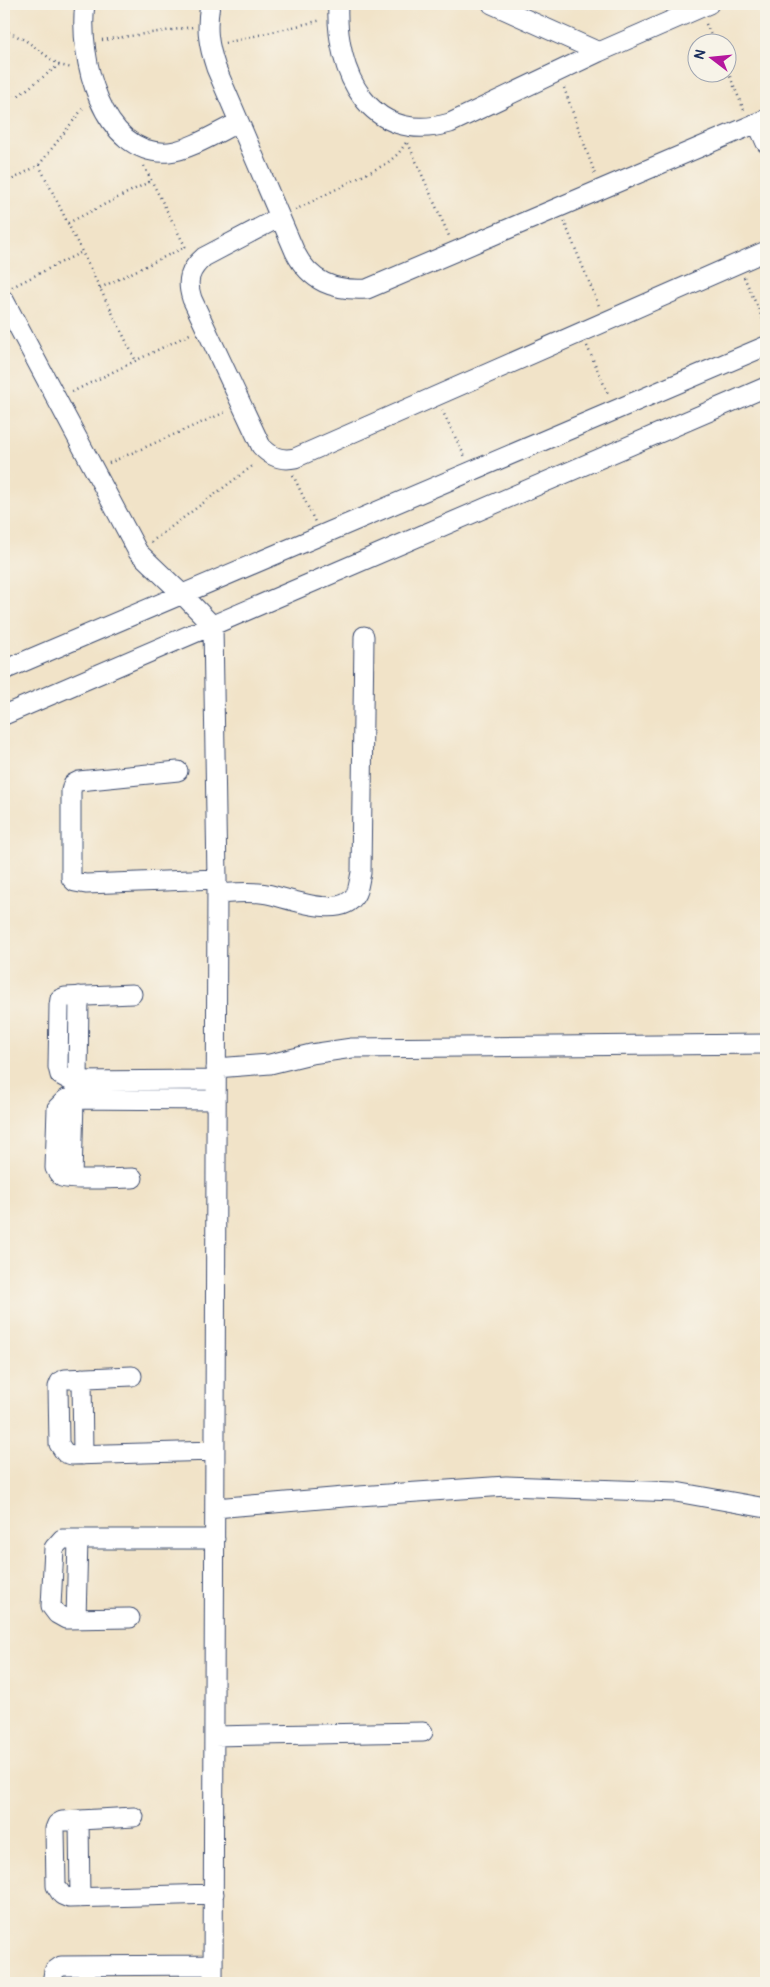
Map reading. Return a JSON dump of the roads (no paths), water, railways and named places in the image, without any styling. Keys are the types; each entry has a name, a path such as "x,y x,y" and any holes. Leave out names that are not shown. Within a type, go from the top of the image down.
{"street":[{"path":"85,4 85,42 96,92 106,114 117,130 132,143 150,150 169,152 188,146 239,122"},
{"path":"210,4 207,25 209,47 280,217 302,265 324,283 338,288 352,290 367,289 758,123 766,143"},
{"path":"492,4 599,52"},
{"path":"338,10 340,43 352,83 363,99 377,113 394,122 410,134 450,123 599,52 675,11 704,6"},
{"path":"280,217 204,257 195,265 189,276 188,288 262,446 268,454 286,460 295,458 766,251"},
{"path":"4,300 138,552 213,626 217,886 213,1974 79,1975 61,1966 52,1975 52,1983"},
{"path":"4,670 766,346"},
{"path":"4,715 766,387"},
{"path":"178,771 79,781 73,784 71,791 71,878 75,882 86,884 217,886 266,894 300,903 333,906 349,902 355,895 361,864 364,636"},
{"path":"132,994 65,996 60,1000 58,1014 58,1067 60,1075 67,1080 78,1081 216,1074 311,1054 352,1048 766,1044"},
{"path":"133,1178 62,1177 55,1168 57,1108 66,1099 216,1100"},
{"path":"132,1376 62,1380 58,1387 59,1444 61,1449 68,1455 215,1451"},
{"path":"215,1508 506,1486 676,1492 766,1508"},
{"path":"130,1618 76,1619 61,1617 57,1614 51,1606 54,1548 58,1541 62,1539 215,1539"},
{"path":"76,1619 78,1539"},
{"path":"214,1736 423,1732"},
{"path":"134,1817 80,1820 80,1898 214,1894"}]}
